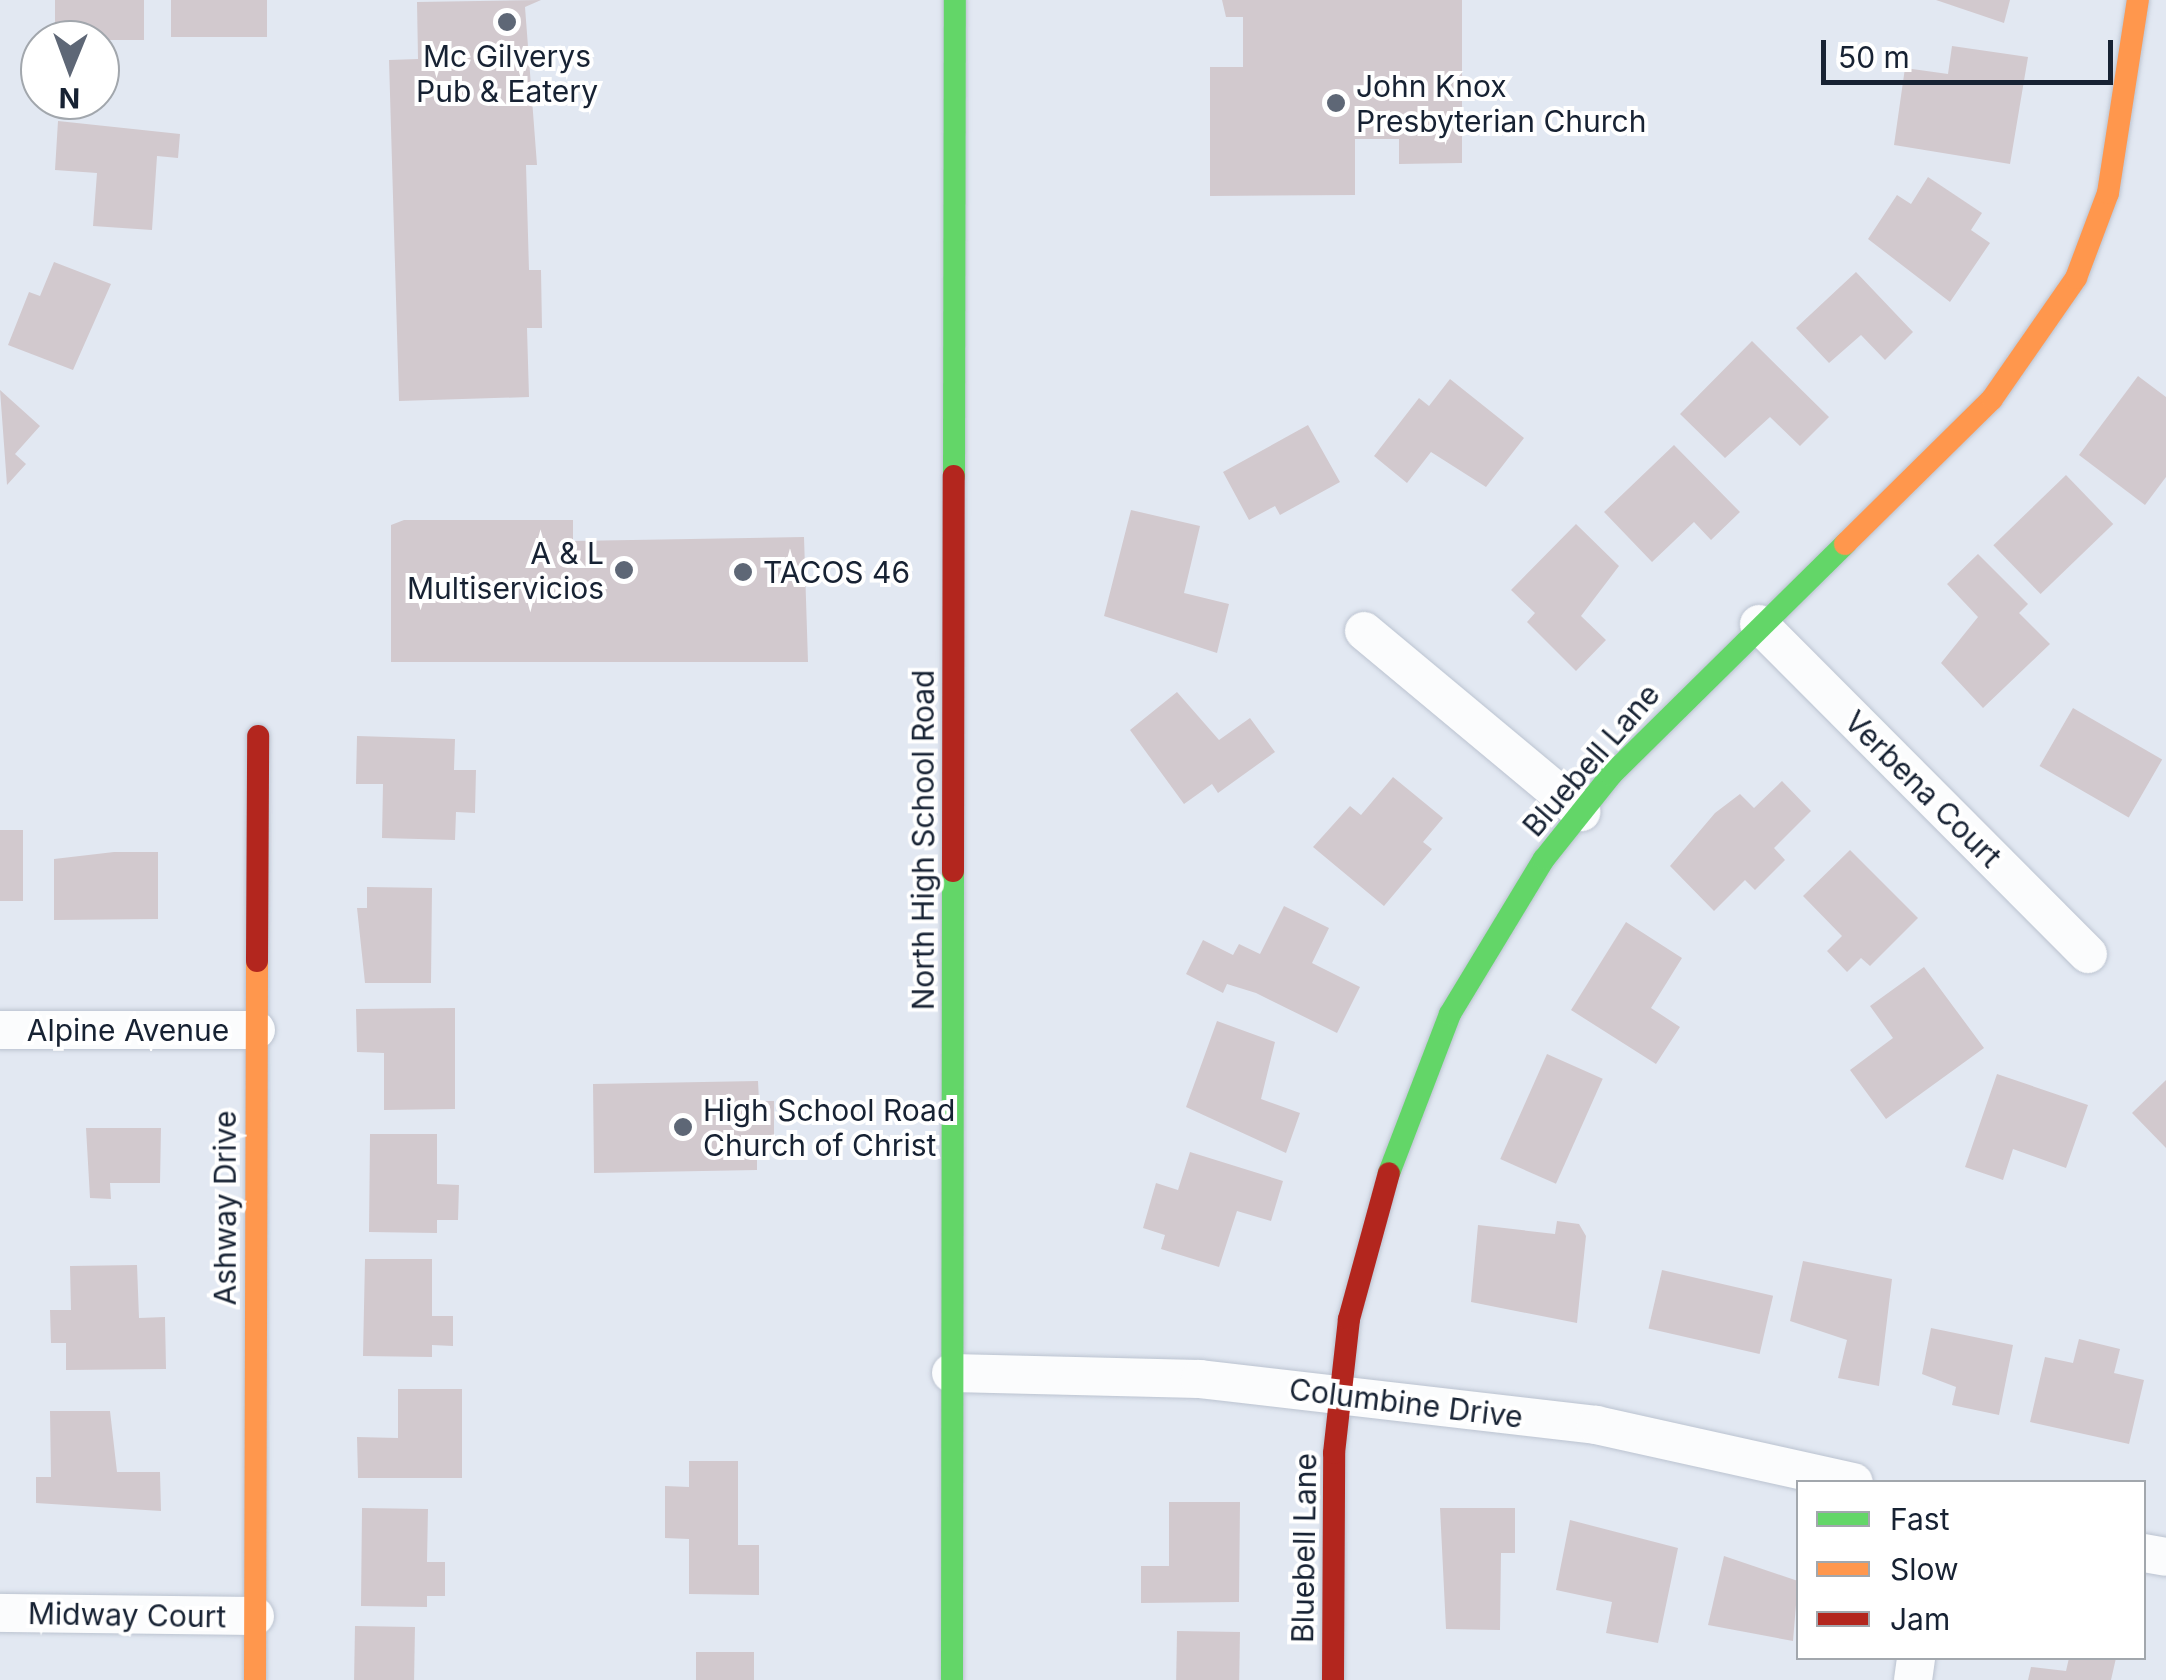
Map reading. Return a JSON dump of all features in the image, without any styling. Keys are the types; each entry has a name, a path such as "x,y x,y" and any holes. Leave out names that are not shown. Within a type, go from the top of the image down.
{"street":[{"name":"North High School Road","path":"952,1680 954,0"},
{"name":"Bluebell Lane","path":"1333,1680 1338,1398 1361,1261 1408,1106 1477,962 1581,812 1759,624 1992,399 2058,310 2108,194 2138,0"},
{"name":"Verbena Court","path":"1759,624 2088,954"},
{"path":"1364,631 1581,812"},
{"name":"Ashway Drive","path":"254,1680 258,736"},
{"name":"Alpine Avenue","path":"0,1030 256,1030"},
{"name":"Columbine Drive","path":"951,1373 1200,1380 1653,1432 1846,1480"},
{"name":"Midway Court","path":"0,1614 254,1616"}],"building":[{"path":"55,0 144,0 144,40 120,40 120,20 55,20"},
{"path":"171,0 267,0 267,37 171,37"},
{"path":"541,0 525,7 537,165 526,165 529,270 541,270 542,328 527,328 529,397 399,401 389,60 418,59 417,2"},
{"name":"John Knox Presbyterian Church","path":"1222,0 1462,0 1462,163 1399,164 1399,139 1355,139 1355,195 1210,196 1210,67 1243,67 1243,17 1226,17"},
{"path":"1936,0 2010,0 2004,23"},
{"path":"1952,46 2028,57 2010,164 1894,145 1905,68 1948,74"},
{"path":"58,121 180,134 178,158 157,156 152,230 93,226 97,173 55,170"},
{"path":"1928,177 1982,213 1971,230 1990,243 1950,302 1868,239 1897,195 1911,204"},
{"path":"54,262 111,284 73,370 8,345 29,292 40,296"},
{"path":"1856,272 1913,332 1885,360 1861,335 1829,363 1796,328"},
{"path":"1752,341 1829,417 1800,446 1770,417 1725,458 1680,414"},
{"path":"2138,376 2166,397 2166,477 2145,505 2079,455"},
{"path":"1450,379 1524,438 1486,487 1431,452 1407,483 1374,456 1419,398 1429,406"},
{"path":"0,390 40,426 15,454 26,464 7,485"},
{"path":"1308,425 1340,482 1280,515 1275,506 1249,520 1223,472"},
{"path":"1674,445 1740,512 1711,540 1694,522 1652,562 1604,512"},
{"path":"2066,475 2113,524 2041,594 1993,545"},
{"path":"1131,510 1200,526 1184,593 1229,604 1217,653 1104,616"},
{"path":"404,520 573,520 573,541 804,537 808,662 391,662 391,525"},
{"path":"1576,524 1619,566 1581,616 1606,640 1576,671 1527,622 1535,613 1511,590"},
{"path":"1978,554 2028,604 2019,613 2050,644 1983,708 1941,663 1978,617 1947,584"},
{"path":"1177,692 1219,740 1250,718 1275,752 1218,793 1212,784 1184,804 1130,730"},
{"path":"2073,708 2162,760 2129,818 2040,766"},
{"path":"357,736 455,739 454,770 476,770 475,813 456,812 455,840 382,838 383,784 356,784"},
{"path":"1393,777 1443,818 1423,842 1432,849 1384,906 1313,847 1350,806 1361,815"},
{"path":"1782,781 1811,811 1774,848 1785,860 1755,890 1745,880 1714,911 1670,866 1715,813 1740,794 1754,808"},
{"path":"0,830 23,830 23,901 0,901"},
{"path":"1850,850 1918,918 1870,966 1861,958 1847,972 1827,951 1842,936 1803,896"},
{"path":"158,852 158,919 54,920 54,859"},
{"path":"367,887 432,888 431,983 365,983 357,908 367,908"},
{"path":"1284,906 1329,928 1312,963 1360,987 1337,1033 1256,993 1227,984 1223,993 1186,974 1203,940 1233,955 1239,944 1260,954"},
{"path":"1626,922 1682,958 1651,1008 1680,1027 1656,1064 1571,1010"},
{"path":"1924,967 1984,1048 1886,1119 1850,1070 1893,1038 1870,1006"},
{"path":"455,1008 455,1109 384,1110 384,1053 357,1052 356,1009"},
{"path":"1217,1021 1275,1042 1261,1099 1300,1113 1286,1153 1186,1107"},
{"path":"1547,1054 1603,1079 1556,1184 1500,1159"},
{"path":"1997,1074 2088,1105 2066,1168 2013,1149 2003,1180 1965,1167"},
{"path":"2166,1080 2166,1148 2132,1113"},
{"name":"High School Road Church of Christ","path":"758,1081 759,1101 774,1101 774,1152 757,1152 757,1170 594,1173 593,1084"},
{"path":"86,1128 161,1128 160,1183 110,1183 111,1199 90,1198"},
{"path":"370,1134 437,1134 437,1184 459,1185 458,1220 437,1220 437,1233 369,1232"},
{"path":"1190,1152 1283,1181 1271,1221 1237,1211 1219,1267 1161,1249 1165,1235 1143,1228 1156,1183 1178,1190"},
{"path":"1557,1221 1579,1224 1586,1236 1577,1323 1471,1302 1478,1225 1555,1234"},
{"path":"365,1259 432,1259 432,1316 453,1316 453,1346 432,1345 432,1357 363,1356"},
{"path":"1803,1261 1892,1279 1879,1386 1838,1378 1847,1340 1790,1321"},
{"path":"137,1265 139,1318 165,1317 166,1369 66,1370 66,1343 51,1343 50,1310 71,1310 70,1266"},
{"path":"1662,1270 1773,1296 1760,1354 1649,1328"},
{"path":"1931,1328 2013,1345 1999,1415 1952,1405 1956,1387 1922,1374"},
{"path":"2079,1339 2120,1349 2114,1373 2144,1380 2129,1444 2030,1422 2045,1357 2073,1363"},
{"path":"398,1389 462,1389 462,1478 358,1478 357,1437 398,1438"},
{"path":"50,1411 110,1411 117,1472 160,1472 161,1511 36,1503 36,1477 51,1477"},
{"path":"689,1461 738,1461 738,1545 759,1545 759,1595 689,1594 689,1539 665,1538 665,1486 689,1487"},
{"path":"1169,1502 1240,1502 1239,1602 1141,1603 1141,1566 1169,1566"},
{"path":"362,1508 428,1509 427,1562 445,1562 445,1596 427,1596 427,1607 361,1606"},
{"path":"1440,1508 1515,1508 1515,1553 1501,1553 1500,1630 1446,1629"},
{"path":"1570,1520 1678,1548 1658,1643 1606,1633 1612,1602 1556,1590"},
{"path":"1724,1556 1796,1580 1793,1641 1708,1625"},
{"path":"355,1626 415,1627 414,1680 354,1680"},
{"path":"1177,1631 1240,1632 1239,1680 1176,1680"},
{"path":"696,1652 754,1652 754,1680 696,1680"},
{"path":"2069,1660 2116,1660 2111,1680 2028,1680 2031,1667 2066,1671"}],"traffic: fast":[{"path":"954,476 955,0"},
{"path":"1389,1173 1450,1014 1544,859 1611,775 1845,544"},
{"path":"952,1680 953,871"}],"traffic: slow":[{"path":"1845,544 1992,399 2076,278 2108,193 2138,0"},
{"path":"255,1680 257,961"}],"traffic: jam":[{"path":"953,871 954,476"},
{"path":"257,961 258,736"},
{"path":"1333,1680 1334,1453 1349,1319 1389,1173"}],"place":[{"name":"Mc Gilverys Pub & Eatery","path":"507,22"},
{"name":"John Knox Presbyterian Church","path":"1336,103"},
{"name":"A & L Multiservicios","path":"624,570"},
{"name":"TACOS 46","path":"743,572"},
{"name":"High School Road Church of Christ","path":"683,1127"}]}
